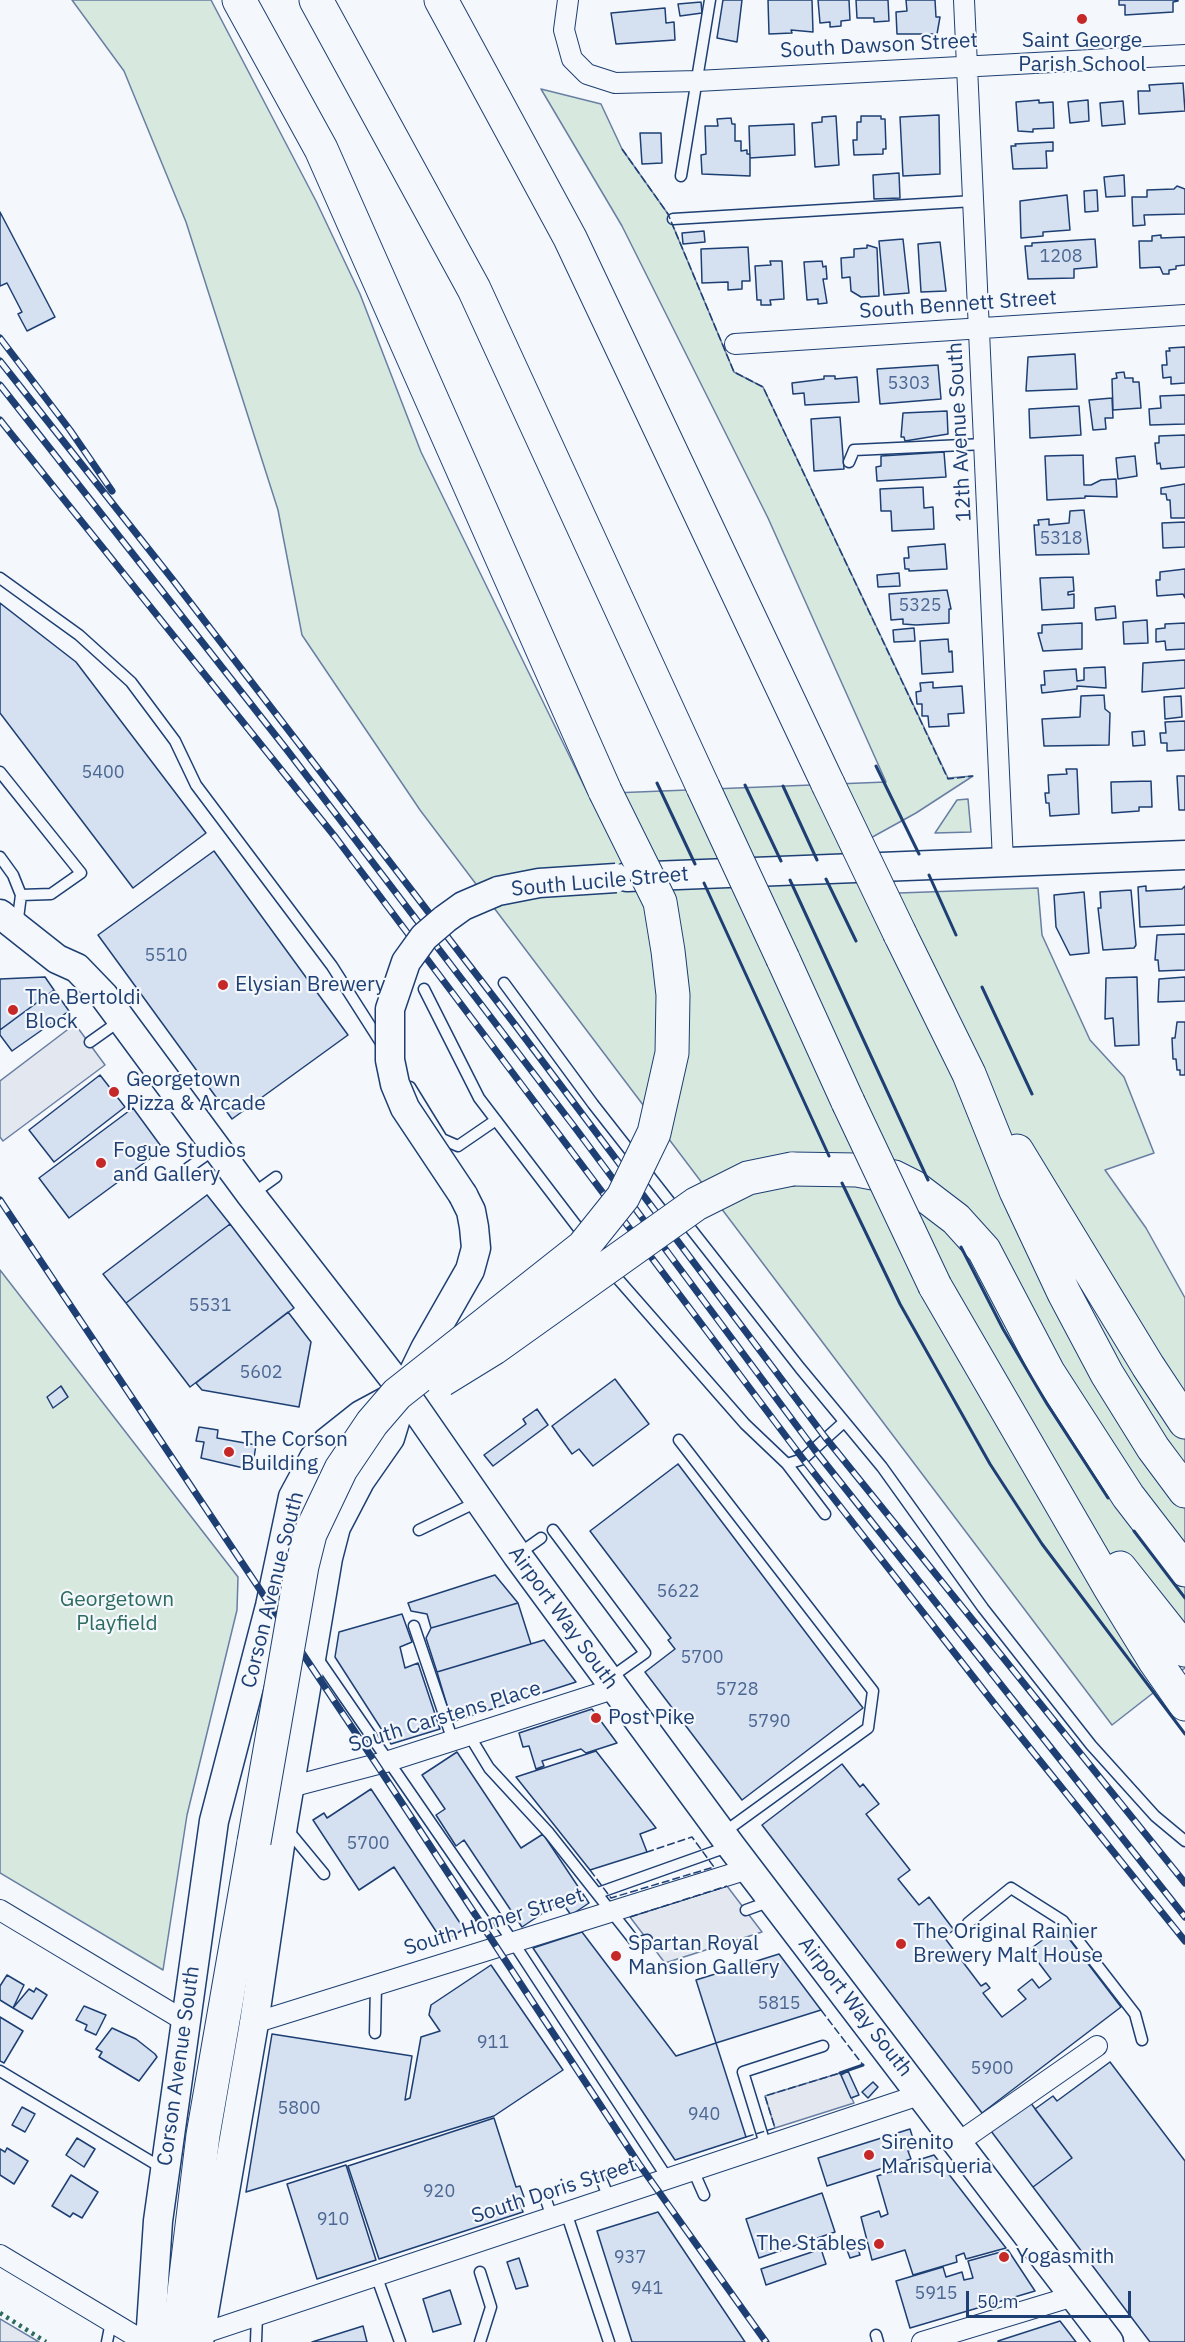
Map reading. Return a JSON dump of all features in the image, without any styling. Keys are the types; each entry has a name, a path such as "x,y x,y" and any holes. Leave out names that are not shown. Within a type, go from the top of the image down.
{"highway":[{"path":"193,2339 188,2250 203,2135 302,1566 310,1534 341,1469 372,1423 397,1394 583,1247 623,1197 654,1133 672,1053 673,995 660,903 605,791 321,149 239,0"},
{"path":"316,0 474,289 848,1102 936,1286 1024,1442 1149,1651 1185,1704"},
{"path":"441,0 570,238 828,784 969,1074 1016,1191 1064,1293 1107,1374 1153,1448 1185,1491"},
{"path":"969,1074 1185,1422"},
{"path":"372,1423 494,1348 696,1204 748,1178 792,1169 857,1170 894,1178 914,1187 956,1219 984,1250 1048,1372 1128,1496 1185,1570"},
{"path":"1024,1442 1185,1650"}],"main road":[{"name":"South Lucile Street","path":"404,1392 425,1349 470,1270 476,1248 471,1211 463,1195 405,1108 395,1084 390,1060 390,1009 406,962 424,937 463,906 498,891 539,883 1003,861 1185,855"},
{"name":"Airport Way South","path":"6,925 57,959 77,968 93,982 122,1019 251,1195 404,1392 517,1555 726,1840 959,2142 1109,2342"},
{"path":"193,2339 254,2023 283,1825 312,1651 336,1527 360,1481 390,1438 404,1392"},
{"name":"Corson Avenue South","path":"150,2342 158,2221 214,1821 270,1606 293,1497 302,1478 330,1439 361,1415 404,1392"},
{"path":"243,1711 302,1720"}],"street":[{"name":"South Dawson Street","path":"568,0 565,40 572,59 579,69 587,74 615,82 697,81 1185,55"},
{"name":"12th Avenue South","path":"964,0 1003,861"},
{"name":"South Bennett Street","path":"735,344 1185,315"},
{"name":"South Carstens Place","path":"290,1787 390,1761 610,1684"},
{"name":"South Homer Street","path":"254,2023 748,1869"},
{"path":"0,1910 185,2021"},
{"path":"959,2142 1097,2046"},
{"name":"South Doris Street","path":"193,2339 257,2315 376,2276 606,2190 668,2179 922,2094"},
{"path":"0,2255 145,2342"},
{"path":"922,2342 1074,2296"}],"lane":[{"path":"681,176 710,0"},
{"path":"673,219 974,201"},
{"path":"849,462 855,450 985,444"},
{"path":"0,578 79,635 130,682 175,741 196,785 332,966 442,1139 458,1146 496,1120"},
{"path":"0,772 81,873 51,894 21,895"},
{"path":"0,858 13,875 21,895 6,925"},
{"path":"504,983 593,1104 882,1467 983,1608 1091,1745 1155,1816 1185,1841"},
{"path":"424,989 479,1098 627,1293 745,1424 787,1464 825,1514"},
{"path":"90,1042 122,1019"},
{"path":"188,1168 216,1147"},
{"path":"251,1195 276,1177"},
{"path":"787,1464 803,1459 844,1422"},
{"path":"598,1893 726,1840 868,1728 873,1691 679,1440"},
{"path":"419,1530 479,1500"},
{"path":"553,1530 645,1653 610,1684"},
{"path":"517,1555 541,1538"},
{"path":"414,1626 461,1738 549,1833 636,1943 647,1940"},
{"path":"312,1651 513,1942 668,2179"},
{"path":"283,1825 324,1874"},
{"path":"968,1923 1011,1888 1063,1921 1136,2014 1142,2040"},
{"path":"746,1910 773,1901"},
{"path":"375,2033 376,1984"},
{"path":"766,2147 743,2073 823,2046"},
{"path":"0,2071 165,2169"},
{"path":"693,2170 704,2195"},
{"path":"555,2210 609,2342"},
{"path":"480,2272 491,2307 480,2342"},
{"path":"376,2276 400,2342"},
{"path":"256,2342 257,2315"},
{"path":"107,2342 111,2322"}],"green space":[{"path":"72,0 211,0 316,201 360,294 421,452 588,794 886,782 768,518 622,226 541,89 601,104 622,149 668,214 734,372 763,387 948,778 973,776 916,813 867,840 871,894 1038,888 1042,935 1090,1040 1124,1077 1154,1153 1105,1170 1146,1228 1185,1298 1185,1668 1112,1725 420,810 302,635 278,510 186,222 124,71"},
{"path":"968,799 971,832 935,833 957,800"},
{"name":"Georgetown Playfield","path":"0,1270 238,1577 237,1610 187,1815 163,1970 0,1873"}],"shaded area":[{"path":"75,1024 105,1065 3,1141 0,1137 0,1081"},
{"path":"727,1886 762,1932 665,1963 630,1917"},
{"path":"840,2073 854,2103 775,2128 765,2096"},
{"path":"0,2319 39,2342 0,2342"}],"building":[{"path":"723,0 742,0 737,42 717,38"},
{"path":"768,0 812,0 813,32 791,30 792,33 769,34"},
{"path":"818,0 849,0 850,20 841,21 841,26 830,27 830,22 820,23"},
{"path":"856,0 888,0 889,21 874,22 874,18 857,18"},
{"path":"906,0 935,0 936,17 940,17 937,34 897,34 896,12 907,11"},
{"path":"1119,0 1178,1 1173,2 1173,12 1125,15 1125,5 1119,5"},
{"path":"701,2 702,13 680,16 678,4"},
{"path":"665,8 666,23 674,22 675,40 616,44 611,13"},
{"path":"1183,83 1185,111 1139,114 1138,91 1150,91 1149,85"},
{"path":"1039,100 1039,103 1053,102 1054,128 1033,129 1033,132 1018,131 1016,102"},
{"path":"1088,100 1089,121 1070,123 1068,102"},
{"path":"1123,101 1125,124 1102,126 1100,103"},
{"path":"939,115 940,174 903,176 900,117"},
{"path":"836,116 839,165 815,167 812,123 822,122 822,117"},
{"path":"861,116 881,116 881,119 885,119 886,149 883,149 883,154 854,155 853,140 857,140 857,122 861,122"},
{"path":"731,118 732,124 735,124 735,141 741,141 741,151 747,150 747,154 750,154 750,176 702,174 701,155 706,154 705,126 718,126 717,119"},
{"path":"794,124 795,155 750,158 749,126"},
{"path":"640,133 661,133 662,163 642,164"},
{"path":"1053,142 1053,151 1046,151 1047,168 1013,169 1011,146"},
{"path":"899,173 900,198 874,199 873,175"},
{"path":"1124,175 1125,196 1106,197 1104,177"},
{"path":"1177,186 1185,189 1185,214 1144,215 1145,225 1133,226 1132,197 1147,197 1147,190 1174,189"},
{"path":"1097,190 1098,211 1085,212 1084,191"},
{"path":"1067,195 1070,230 1043,232 1043,236 1021,238 1020,201"},
{"path":"0,212 55,317 27,331 18,314 22,312 7,283 0,286"},
{"path":"704,231 705,242 683,244 682,233"},
{"path":"1161,235 1161,238 1185,237 1185,265 1176,266 1176,269 1169,270 1169,274 1163,274 1160,267 1140,268 1139,241 1152,241 1152,236"},
{"path":"903,239 909,293 884,295 879,241"},
{"path":"1095,239 1097,267 1074,269 1074,278 1028,279 1025,246 1032,246 1032,243"},
{"path":"940,242 946,291 921,292 918,244"},
{"path":"867,245 877,248 879,296 861,297 851,291 850,277 842,278 841,258 854,257 854,249 867,248"},
{"path":"748,247 750,281 742,281 742,289 728,290 728,282 702,283 701,249"},
{"path":"770,261 782,261 784,299 770,300 771,305 761,305 761,300 757,300 755,266 771,265"},
{"path":"822,261 823,267 826,266 827,279 823,279 827,303 818,304 818,299 807,300 804,262"},
{"path":"1185,347 1185,383 1171,384 1171,377 1163,378 1162,365 1167,365 1166,351 1170,351 1169,348"},
{"path":"1075,354 1077,389 1026,391 1028,357"},
{"path":"938,365 941,399 880,404 877,369"},
{"path":"1124,372 1125,378 1133,378 1133,382 1139,382 1141,408 1113,410 1112,379 1117,378 1116,373"},
{"path":"824,376 835,376 835,379 857,377 859,402 805,405 804,393 793,394 792,383 824,379"},
{"path":"1185,395 1185,424 1150,425 1149,409 1161,408 1160,396"},
{"path":"1112,398 1113,418 1105,418 1106,429 1093,430 1089,400"},
{"path":"1079,406 1081,435 1030,438 1029,409"},
{"path":"947,411 948,434 905,441 904,437 901,437 903,413"},
{"path":"840,417 844,469 814,471 811,419"},
{"path":"1185,435 1185,467 1161,469 1160,463 1157,464 1155,443 1159,443 1159,436"},
{"path":"944,452 946,477 877,481 876,467 881,466 881,456"},
{"path":"1083,455 1084,485 1116,479 1117,497 1085,496 1085,498 1047,500 1045,456"},
{"path":"1135,456 1137,476 1118,479 1116,458"},
{"path":"1185,484 1185,518 1171,518 1170,500 1167,500 1166,494 1161,494 1161,488"},
{"path":"923,487 924,508 933,507 934,529 892,531 891,511 881,511 880,489"},
{"path":"1084,510 1089,554 1036,555 1034,525 1039,525 1038,520 1049,519 1049,525 1069,523 1070,511"},
{"path":"1185,522 1185,547 1163,548 1162,523"},
{"path":"945,544 947,569 909,571 905,569 904,558 909,558 908,547"},
{"path":"1185,569 1185,598 1183,594 1157,596 1156,580 1160,580 1160,572"},
{"path":"899,573 900,586 878,587 877,575"},
{"path":"1073,577 1074,591 1068,592 1068,595 1074,594 1074,608 1042,610 1040,578"},
{"path":"947,590 951,609 949,609 949,623 916,625 903,624 903,619 891,620 889,594"},
{"path":"0,603 76,662 206,833 133,888 0,713"},
{"path":"1115,606 1116,618 1096,620 1095,608"},
{"path":"1147,620 1148,643 1124,644 1123,622"},
{"path":"1082,623 1082,649 1043,651 1038,633 1042,633 1042,625"},
{"path":"1185,623 1185,649 1166,650 1165,641 1156,642 1156,629 1165,628 1165,624"},
{"path":"914,628 915,641 894,642 893,630"},
{"path":"948,639 949,652 952,651 953,672 922,674 920,641"},
{"path":"1185,660 1185,688 1142,692 1143,663"},
{"path":"1105,667 1106,688 1077,686 1077,689 1042,693 1041,685 1045,685 1044,671 1076,669 1077,681 1084,680 1084,668"},
{"path":"933,682 933,688 962,686 964,713 948,714 949,726 929,727 928,716 922,716 922,704 917,704 916,692 921,691 920,683"},
{"path":"1104,695 1105,709 1110,713 1109,745 1044,746 1042,719 1080,717 1081,696"},
{"path":"1181,696 1182,717 1165,719 1164,697"},
{"path":"1185,721 1185,750 1167,751 1167,743 1161,743 1160,733 1166,733 1165,722"},
{"path":"1144,731 1145,745 1133,746 1132,732"},
{"path":"1066,769 1077,769 1079,814 1050,816 1045,793 1049,793 1048,775 1067,774"},
{"path":"1177,776 1185,776 1185,810 1179,810"},
{"path":"1151,781 1152,807 1139,807 1139,811 1112,813 1111,782"},
{"name":"Elysian Brewery","path":"214,851 348,1035 232,1119 98,935"},
{"path":"1146,886 1146,891 1182,889 1185,886 1185,925 1140,927 1138,887"},
{"path":"1131,890 1136,945 1134,948 1103,950 1098,908 1101,908 1100,892"},
{"path":"1084,892 1089,953 1070,955 1056,927 1054,895"},
{"path":"1185,934 1185,970 1159,971 1158,960 1155,960 1157,935"},
{"name":"The Bertoldi Block","path":"45,977 54,990 0,1030 0,979"},
{"path":"1137,977 1139,1045 1115,1046 1113,1018 1105,1019 1106,978"},
{"path":"1185,977 1185,1001 1158,1002 1159,979"},
{"path":"54,990 69,1011 12,1051 0,1035 0,1030"},
{"path":"1177,1022 1185,1022 1185,1075 1180,1075 1176,1059 1173,1059 1172,1038 1175,1038"},
{"path":"100,1075 125,1107 54,1162 29,1130"},
{"name":"Fogue Studios and Gallery","path":"133,1108 163,1149 69,1218 39,1178"},
{"path":"207,1195 230,1224 126,1303 103,1274"},
{"path":"230,1224 294,1308 190,1387 126,1303"},
{"path":"288,1312 311,1342 299,1407 202,1390 196,1383"},
{"path":"615,1379 649,1424 593,1466 579,1449 572,1454 552,1426"},
{"path":"61,1386 68,1397 53,1408 47,1397"},
{"path":"537,1409 548,1425 493,1466 484,1455 526,1424 523,1419"},
{"name":"The Corson Building","path":"199,1427 218,1430 217,1438 256,1445 252,1470 201,1458 204,1442 196,1441"},
{"path":"678,1464 863,1708 742,1800 645,1672 675,1649 668,1640 671,1638 590,1531"},
{"path":"495,1575 518,1603 431,1628 427,1614 411,1611 408,1603"},
{"path":"518,1603 531,1644 437,1672 426,1638 431,1628"},
{"path":"402,1614 412,1642 400,1647 405,1668 418,1663 440,1729 391,1744 335,1657 339,1632"},
{"path":"544,1640 576,1682 452,1722 437,1672"},
{"path":"592,1709 617,1743 586,1753 581,1749 542,1761 544,1766 536,1769 529,1746 523,1747 519,1733"},
{"path":"596,1751 656,1828 640,1834 647,1852 590,1870 516,1777"},
{"path":"457,1752 521,1848 543,1834 589,1903 571,1915 561,1901 522,1927 464,1840 456,1846 436,1815 445,1809 422,1775"},
{"name":"The Original Rainier Brewery Malt House","path":"842,1764 860,1787 863,1784 879,1804 866,1814 910,1870 898,1879 919,1905 929,1897 954,1930 944,1937 981,1986 986,1983 990,1988 983,1993 1002,2017 1026,1999 1018,1990 1032,1979 1039,1988 1051,1979 1029,1950 1060,1927 1121,2007 982,2113 762,1825"},
{"path":"371,1789 464,1929 443,1942 394,1867 359,1890 313,1820 324,1813 327,1818"},
{"path":"582,1932 676,2056 716,2043 746,2137 675,2160 533,1948"},
{"path":"779,1954 821,2010 716,2043 696,1980"},
{"path":"491,1965 563,2070 494,2116 246,2192 272,2034 412,2056 405,2100 410,2098 421,2037 440,2031 429,2015 431,2005"},
{"path":"7,1975 24,1985 13,2008 0,2000 0,1986"},
{"path":"36,1988 47,1995 32,2019 13,2008 29,1989 34,1992"},
{"path":"84,2006 106,2015 96,2035 85,2030 87,2025 76,2020"},
{"path":"0,2017 23,2031 4,2063 0,2061"},
{"path":"112,2028 136,2039 157,2057 139,2081 99,2057 102,2052 96,2049"},
{"path":"1110,2062 1185,2161 1185,2342 1150,2342 1033,2187 1072,2158 1035,2109 1053,2096 1057,2101"},
{"path":"848,2071 859,2095 851,2098 841,2075"},
{"path":"873,2082 878,2087 868,2098 862,2092"},
{"path":"1030,2102 1072,2158 1033,2187 991,2131"},
{"path":"22,2107 35,2114 25,2132 12,2125"},
{"path":"494,2118 516,2187 520,2186 524,2197 519,2199 523,2212 379,2259 348,2166"},
{"name":"Sirenito Marisqueria","path":"910,2129 916,2148 908,2151 911,2159 827,2186 818,2158"},
{"path":"77,2138 95,2149 84,2167 66,2155"},
{"path":"7,2148 28,2161 14,2184 0,2175 0,2149 5,2152"},
{"path":"934,2155 1006,2248 966,2259 964,2253 956,2256 957,2262 913,2275 905,2250 872,2260 861,2217 879,2211 881,2217 888,2214 877,2176"},
{"path":"346,2165 376,2260 317,2279 287,2184"},
{"path":"71,2175 98,2192 82,2218 73,2213 70,2217 52,2206"},
{"path":"822,2193 835,2232 759,2258 746,2219"},
{"path":"658,2212 745,2342 632,2342 597,2231"},
{"path":"855,2239 860,2255 850,2258 844,2242"},
{"path":"821,2249 826,2264 766,2285 761,2269"},
{"path":"1008,2250 1035,2291 910,2328 896,2281 943,2267 946,2277 962,2272 964,2280 973,2278 968,2261"},
{"path":"519,2258 528,2286 516,2289 507,2262"},
{"path":"450,2290 461,2324 433,2332 423,2299"},
{"path":"1060,2321 1076,2342 998,2342 998,2341"},
{"path":"363,2326 367,2342 312,2342"}],"railway":[{"path":"0,338 70,430 112,491"},
{"path":"0,361 173,580 516,1026 825,1437 1185,1883"},
{"path":"0,385 287,750 576,1129 814,1449 1185,1917"},
{"path":"0,420 336,838 803,1459 996,1706 1185,1941"},
{"path":"0,1200 377,1765 639,2164 766,2342"}],"hedge":[{"path":"0,2313 46,2342"}],"fence":[{"path":"622,149 668,214 734,372 763,387 948,779 973,776"},
{"path":"590,1870 611,1898 714,1867 692,1837 647,1852"},
{"path":"630,1917 727,1886"},
{"path":"821,2010 863,2065"},
{"path":"746,2137 775,2128 765,2096 840,2073"}],"wall":[{"path":"876,766 919,854"},
{"path":"657,783 695,864"},
{"path":"745,785 781,861"},
{"path":"783,786 817,860"},
{"path":"929,875 956,935"},
{"path":"826,879 856,941"},
{"path":"790,880 928,1180"},
{"path":"704,883 829,1156"},
{"path":"982,987 1032,1094"},
{"path":"842,1183 900,1304 990,1464 1042,1544 1185,1734"},
{"path":"961,1247 1003,1329 1047,1404 1108,1498"},
{"path":"1134,1531 1185,1598"},
{"path":"840,2073 863,2065"}],"place":[{"name":"Saint George Parish School","path":"1082,19"},
{"name":"Elysian Brewery","path":"223,985"},
{"name":"The Bertoldi Block","path":"13,1010"},
{"name":"Georgetown Pizza & Arcade","path":"114,1092"},
{"name":"Fogue Studios and Gallery","path":"101,1163"},
{"name":"The Corson Building","path":"229,1452"},
{"name":"Post Pike","path":"596,1718"},
{"name":"The Original Rainier Brewery Malt House","path":"901,1944"},
{"name":"Spartan Royal Mansion Gallery","path":"616,1956"},
{"name":"Sirenito Marisqueria","path":"869,2155"},
{"name":"The Stables","path":"879,2244"},
{"name":"Yogasmith","path":"1004,2257"}]}
